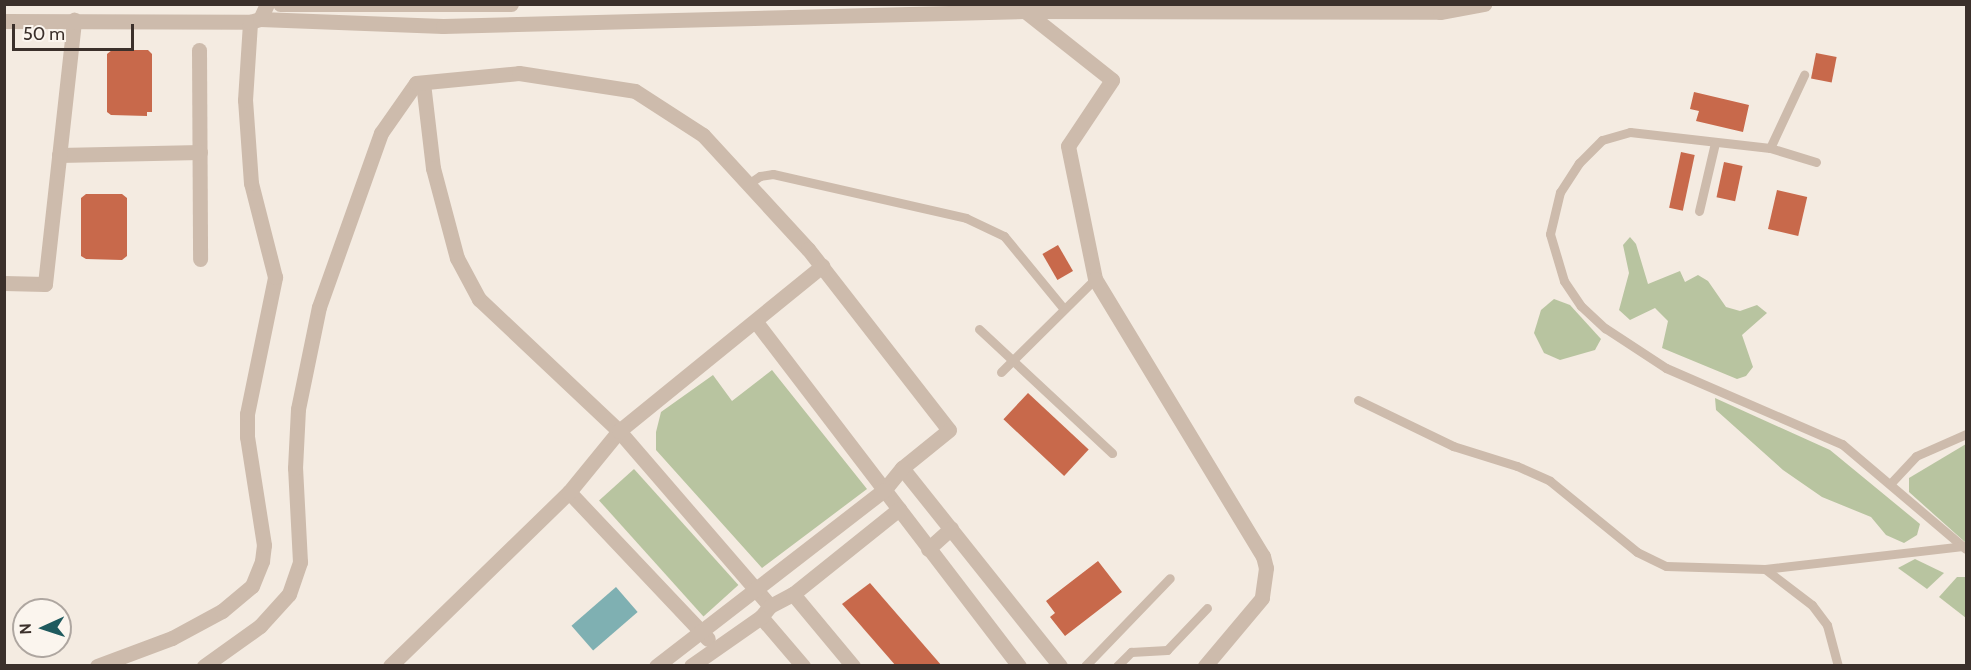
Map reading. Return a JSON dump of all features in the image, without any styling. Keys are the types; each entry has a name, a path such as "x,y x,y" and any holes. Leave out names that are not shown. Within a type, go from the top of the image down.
{"street":[{"path":"97,666 172,638 222,611 252,586 262,561 264,545 247,437 247,414 274,277 251,183 244,100 255,21 267,4"},
{"path":"280,4 511,4"},
{"path":"4,21 255,21 443,26 1025,11 1440,12 1484,4"},
{"path":"1025,11 1112,80 1068,146 1095,279 1263,556 1266,568 1262,598 1205,666"},
{"path":"4,283 45,284 74,20"},
{"path":"199,50 200,259"},
{"path":"204,666 260,626 289,594 300,562 295,468 298,410 319,307 381,133 416,83 519,73 634,91 703,135 822,266 949,430 902,468 884,490 754,587 656,666"},
{"path":"423,83 433,168 457,258 479,299 619,431 754,587 766,611 803,666"},
{"path":"59,155 200,152"},
{"path":"390,666 569,492 619,431 756,322 822,266"},
{"path":"756,322 1013,663"},
{"path":"902,468 1060,666"},
{"path":"569,492 716,647"},
{"path":"691,666 793,594 899,509"},
{"path":"928,549 951,528"},
{"path":"793,594 853,666"}],"lane":[{"path":"1770,148 1804,75"},
{"path":"1816,162 1770,148 1630,132 1602,140 1579,163 1560,192 1551,234 1564,281 1581,306 1605,328 1666,369 1842,444 1965,547"},
{"path":"1699,211 1715,143"},
{"path":"748,184 760,176 773,174 966,218 1004,236 1064,309"},
{"path":"1001,372 1095,279"},
{"path":"979,329 1112,453"},
{"path":"1358,400 1453,446 1517,466 1550,481 1637,552 1666,566 1765,569 1965,547"},
{"path":"1890,484 1916,456 1966,434"},
{"path":"1765,569 1812,605 1827,625 1838,666"},
{"path":"1085,666 1170,578"},
{"path":"1117,666 1131,652 1167,650 1207,608"}],"green space":[{"path":"1630,237 1636,244 1648,284 1680,271 1685,282 1698,275 1708,281 1726,307 1740,311 1757,305 1767,313 1742,335 1753,367 1746,376 1737,379 1662,348 1668,321 1655,308 1630,320 1619,310 1629,273 1623,245"},
{"path":"1554,299 1570,305 1601,339 1595,350 1560,360 1544,353 1534,333 1541,310"},
{"path":"772,370 867,489 762,568 656,450 656,432 661,412 713,375 732,401"},
{"path":"1715,398 1830,450 1920,524 1917,535 1904,543 1886,535 1871,517 1822,497 1783,470 1716,410"},
{"path":"1966,444 1966,543 1909,492 1909,478"},
{"path":"634,469 738,585 703,616 599,500"},
{"path":"1915,559 1944,573 1927,589 1898,568"},
{"path":"1957,577 1966,577 1966,618 1939,597"}],"water":[{"path":"616,587 638,612 593,651 571,626"}],"building":[{"path":"112,50 148,50 152,54 152,112 147,112 147,116 111,115 107,112 107,54"},
{"path":"1816,53 1837,57 1832,83 1811,79"},
{"path":"1694,92 1749,105 1743,132 1696,121 1699,111 1690,109"},
{"path":"1681,152 1695,155 1683,211 1669,208"},
{"path":"1724,162 1743,166 1735,201 1717,197"},
{"path":"1777,190 1807,197 1798,236 1768,229"},
{"path":"86,194 122,194 127,198 127,256 122,260 86,259 81,256 81,198"},
{"path":"1058,245 1073,271 1057,280 1042,254"},
{"path":"1028,393 1089,450 1064,476 1003,419"},
{"path":"1098,561 1122,592 1065,636 1050,617 1055,613 1046,601"},
{"path":"870,583 942,666 896,666 842,604"}]}
